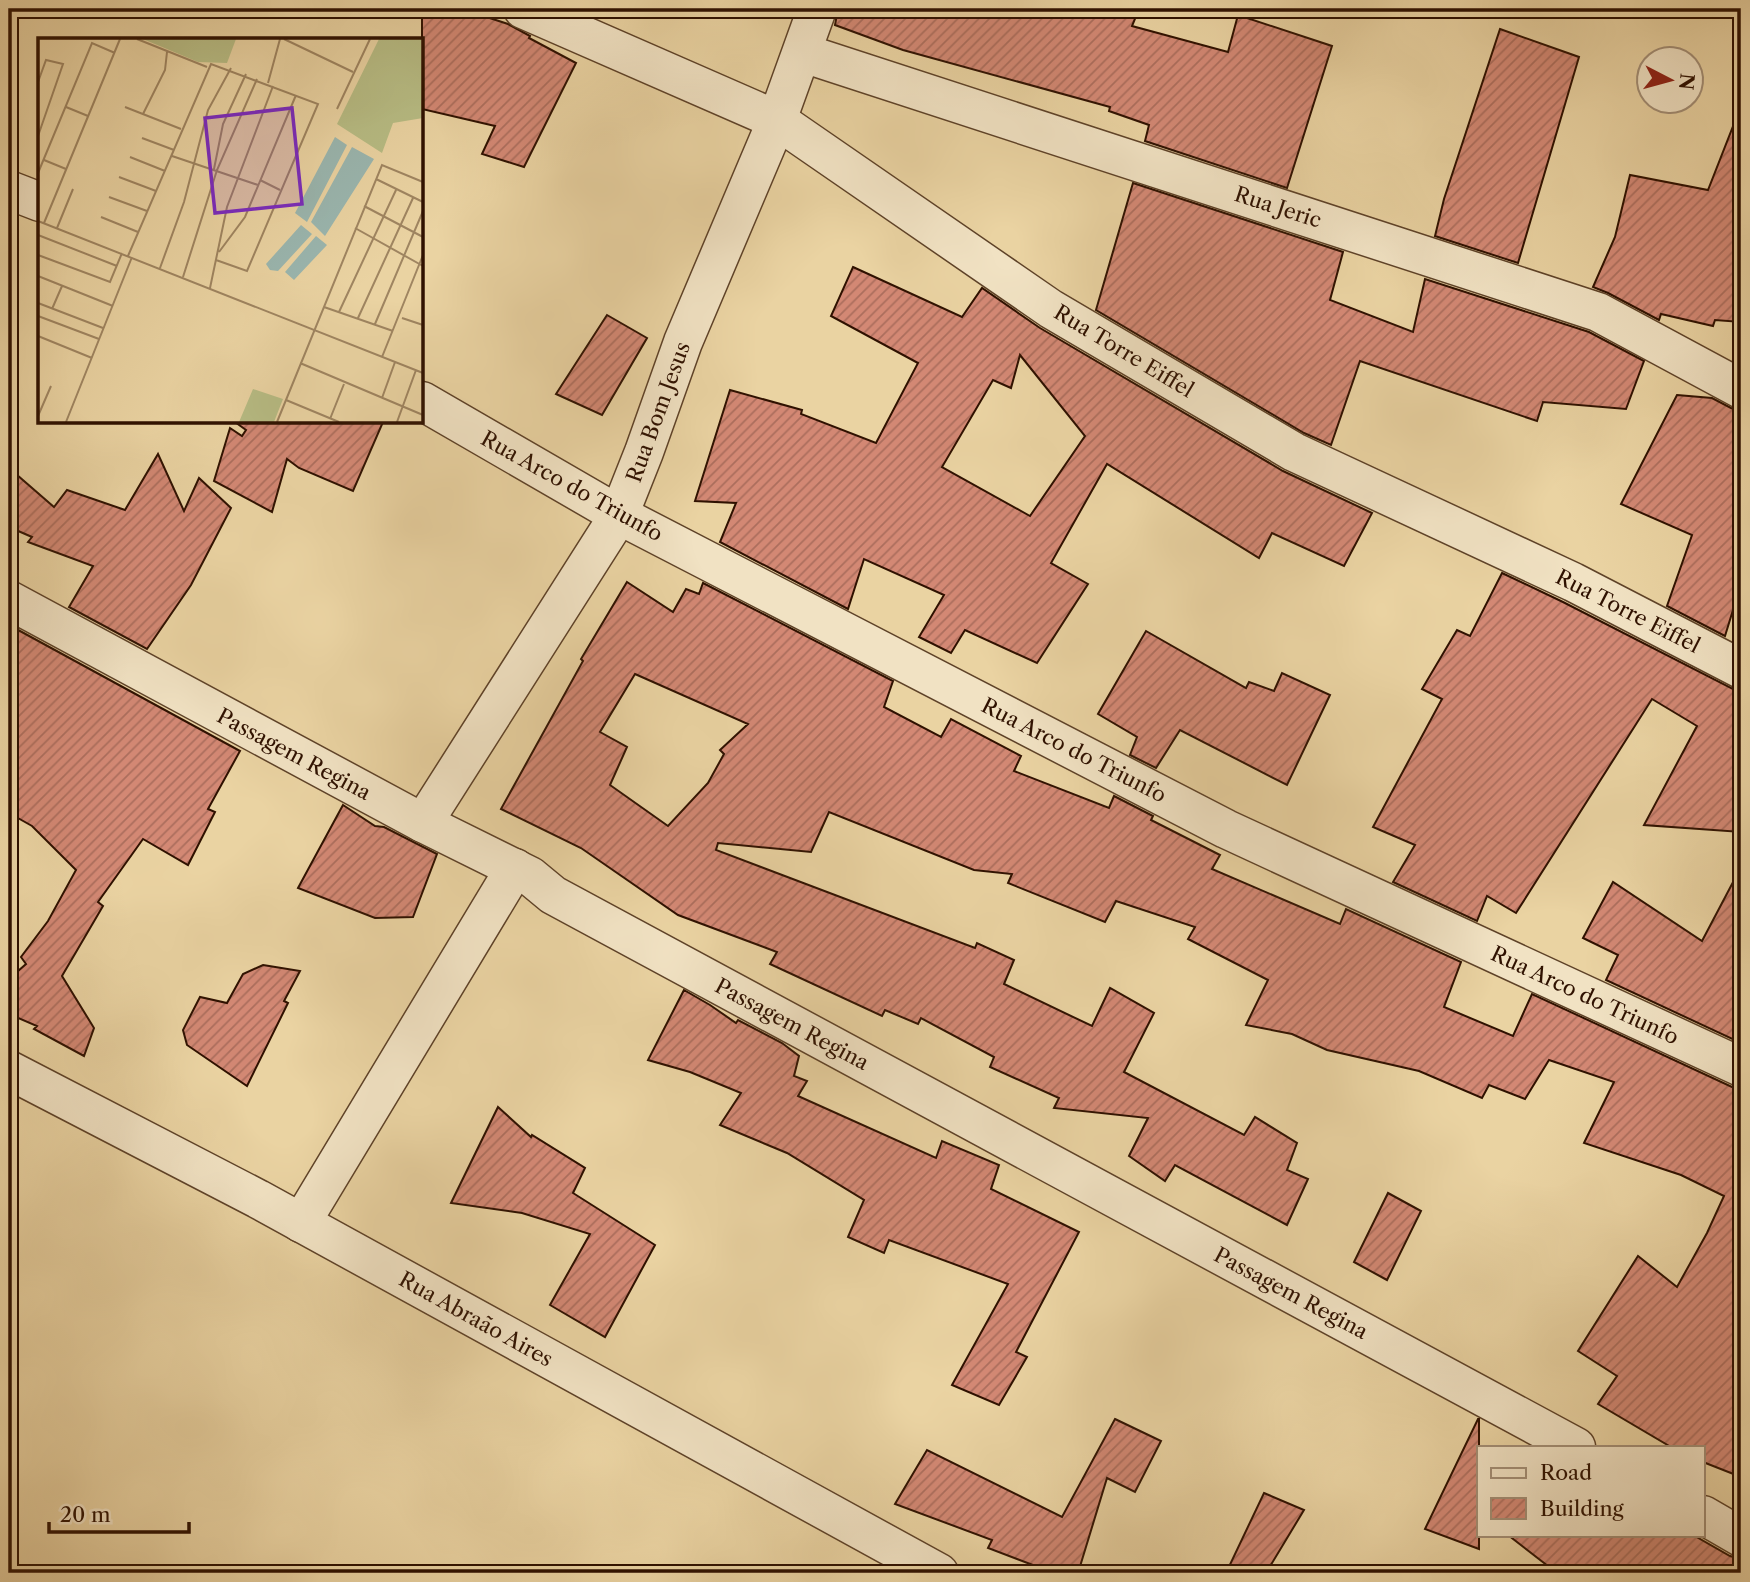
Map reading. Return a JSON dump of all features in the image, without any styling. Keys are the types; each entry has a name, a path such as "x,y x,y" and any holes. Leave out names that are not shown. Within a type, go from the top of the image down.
{"street":[{"name":"Rua Torre Eiffel","path":"523,9 777,120 1051,309 1294,452 1573,582 1741,669"},
{"name":"Rua Bom Jesus","path":"423,824 619,515 683,342 777,120 817,9"},
{"name":"Rua Jeric","path":"803,53 1598,312 1741,388"},
{"path":"9,190 38,201"},
{"name":"Rua Arco do Triunfo","path":"424,402 619,515 1226,829 1741,1067"},
{"name":"Passagem Regina","path":"9,600 423,824 530,876 553,895 1574,1446"},
{"path":"301,1223 514,869"},
{"name":"Rua Abraão Aires","path":"9,1070 301,1223 939,1573"},
{"path":"1704,1516 1741,1537"}],"building":[{"path":"422,9 462,9 508,24 576,63 524,167 482,154 495,126 424,109"},
{"path":"838,9 1139,9 1132,26 1228,52 1238,15 1332,46 1287,188 1145,141 1149,125 1109,111 1110,107 903,50 835,25"},
{"path":"1500,29 1579,57 1518,263 1435,236 1444,199"},
{"path":"1739,111 1741,322 1715,320 1713,326 1661,314 1659,320 1593,287 1615,237 1630,175 1708,190"},
{"path":"1133,183 1343,252 1330,300 1413,332 1425,279 1589,332 1644,361 1626,409 1543,402 1537,421 1360,361 1331,445 1304,433 1096,310"},
{"path":"853,267 962,317 982,288 1040,328 1283,471 1372,513 1344,566 1272,533 1259,558 1107,464 1051,563 1088,584 1037,663 965,630 951,653 919,637 944,595 864,559 848,609 720,542 736,503 695,501 730,390 802,410 801,414 876,443 918,363 831,316","holes":["1020,355 1085,436 1030,516 942,467 993,380 1011,388"]},
{"path":"607,315 647,338 602,415 556,394"},
{"path":"1677,395 1712,398 1741,411 1741,612 1733,610 1725,636 1667,606 1692,535 1621,504"},
{"path":"238,424 382,424 353,491 299,468 287,459 272,512 214,481 230,428 242,436 246,430"},
{"path":"158,454 184,511 199,478 231,508 191,585 147,649 69,607 93,566 28,542 32,537 9,527 9,468 54,507 67,490 125,510"},
{"path":"1502,573 1741,693 1741,832 1644,825 1697,726 1652,699 1516,913 1487,896 1477,921 1393,882 1415,845 1373,827 1442,699 1422,689 1457,630 1470,636"},
{"path":"627,582 673,612 686,589 699,594 703,583 893,681 884,707 941,737 951,719 1021,756 1014,771 1109,808 1114,796 1153,816 1151,820 1220,855 1212,869 1340,924 1346,909 1461,962 1444,1007 1513,1036 1532,994 1741,1089 1741,1477 1704,1462 1704,1446 1669,1446 1598,1404 1617,1376 1578,1351 1638,1256 1677,1287 1724,1196 1681,1175 1584,1143 1614,1082 1549,1060 1525,1099 1489,1085 1482,1098 1419,1071 1327,1050 1292,1034 1246,1025 1268,980 1188,939 1195,927 1116,901 1105,922 1008,883 1012,874 974,870 829,812 811,852 718,843 716,850 975,948 977,943 1014,960 1004,984 1092,1026 1110,988 1154,1013 1124,1072 1244,1135 1255,1117 1297,1143 1287,1170 1308,1179 1287,1225 1175,1165 1165,1181 1129,1156 1148,1118 1054,1108 1059,1098 990,1067 994,1057 921,1018 918,1024 885,1010 882,1016 770,964 777,952 678,915 581,848 501,809 583,661 581,659","holes":["635,674 748,724 720,750 724,754 708,783 668,826 610,785 627,747 600,732"]},
{"path":"9,625 240,751 208,809 215,812 188,865 143,839 98,902 103,906 62,976 94,1028 84,1056 34,1029 37,1026 9,1014 9,979 26,964 21,957 48,921 76,870 32,826 9,813"},
{"path":"1146,631 1246,688 1249,682 1274,691 1282,673 1330,695 1287,785 1180,730 1156,768 1130,755 1137,737 1098,714"},
{"path":"343,805 375,826 384,827 437,854 413,917 375,918 298,888"},
{"path":"1741,867 1741,1043 1606,980 1618,955 1583,938 1613,882 1702,941"},
{"path":"263,965 300,971 284,1001 288,1003 247,1086 187,1045 183,1030 200,997 227,1003 243,974"},
{"path":"684,990 736,1023 738,1020 782,1043 799,1056 794,1076 807,1081 798,1096 936,1158 942,1141 999,1165 991,1189 1079,1232 1016,1352 1027,1357 999,1405 952,1385 1008,1284 889,1240 884,1253 848,1237 864,1200 787,1153 720,1125 741,1093 690,1072 648,1060"},
{"path":"498,1107 531,1137 532,1135 585,1168 573,1193 655,1245 605,1337 550,1305 590,1234 522,1213 451,1203"},
{"path":"1388,1193 1421,1211 1387,1280 1354,1262"},
{"path":"1115,1419 1161,1441 1135,1492 1107,1478 1078,1573 1054,1573 988,1548 992,1540 895,1504 927,1450 1062,1517"},
{"path":"1478,1419 1479,1419 1479,1549 1425,1529"},
{"path":"1264,1493 1304,1510 1266,1573 1226,1573"},
{"path":"1509,1536 1695,1536 1730,1556 1741,1559 1741,1573 1557,1573"}]}
